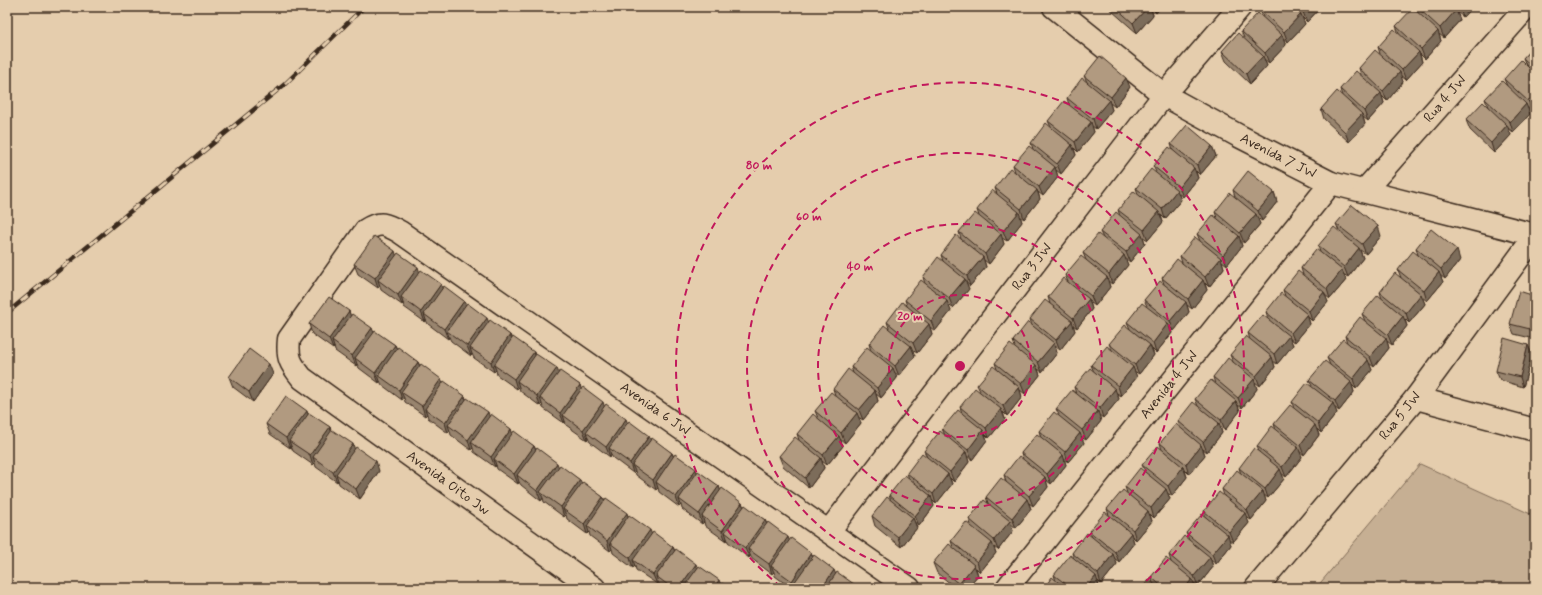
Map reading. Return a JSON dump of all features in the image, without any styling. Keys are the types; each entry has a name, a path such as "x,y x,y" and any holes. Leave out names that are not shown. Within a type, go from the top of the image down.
{"street":[{"name":"Avenida 7 JW","path":"1054,7 1164,95 1238,136 1331,183 1535,235"},
{"name":"Rua 3 JW","path":"829,531 1164,95 1240,7"},
{"name":"Rua 4 JW","path":"1364,191 1527,7"},
{"name":"Avenida 4 JW","path":"1007,588 1331,183"},
{"name":"Avenida 6 JW","path":"302,378 291,364 287,353 289,339 366,230 374,225 386,224 400,232 909,588"},
{"name":"Rua 5 JW","path":"1256,588 1416,398 1535,235"},
{"name":"Avenida Oito Jw","path":"302,378 594,588"},
{"path":"1416,398 1535,430"}],"shaded area":[{"path":"1420,464 1535,516 1535,588 1316,588"}],"building":[{"path":"1115,7 1148,7 1133,23"},
{"path":"1263,7 1293,7 1301,14 1284,32 1260,10"},
{"path":"1298,7 1308,7 1303,12"},
{"path":"1417,7 1453,7 1456,10 1440,28"},
{"path":"1413,8 1438,31 1421,49 1396,26"},
{"path":"1258,13 1282,35 1265,53 1241,31"},
{"path":"1394,29 1419,52 1402,70 1378,47"},
{"path":"1238,33 1263,56 1246,74 1222,51"},
{"path":"1535,45 1535,69 1523,58"},
{"path":"1375,50 1400,72 1383,91 1359,68"},
{"path":"1100,56 1126,78 1111,97 1084,76"},
{"path":"1521,60 1535,74 1535,94 1529,102 1504,79"},
{"path":"1356,71 1381,93 1364,111 1340,89"},
{"path":"1082,78 1109,100 1093,119 1067,98"},
{"path":"1502,81 1526,104 1510,122 1485,99"},
{"path":"1337,91 1362,114 1345,132 1321,109"},
{"path":"1064,101 1091,122 1075,142 1048,121"},
{"path":"1483,102 1507,125 1491,143 1466,120"},
{"path":"1046,123 1072,145 1057,164 1031,143"},
{"path":"1187,125 1212,146 1197,165 1171,144"},
{"path":"1029,146 1055,167 1039,187 1013,165"},
{"path":"1169,147 1194,168 1179,187 1153,166"},
{"path":"1010,168 1037,190 1021,209 995,188"},
{"path":"1151,169 1177,190 1162,209 1136,188"},
{"path":"1248,171 1274,192 1258,211 1233,190"},
{"path":"992,190 1019,212 1003,231 977,210"},
{"path":"1134,191 1159,212 1144,230 1118,210"},
{"path":"1230,193 1256,214 1240,233 1215,212"},
{"path":"1352,205 1378,226 1362,244 1336,224"},
{"path":"1116,212 1142,234 1126,252 1100,232"},
{"path":"975,213 1001,234 985,254 959,232"},
{"path":"1213,215 1239,236 1223,255 1197,234"},
{"path":"1334,227 1359,248 1344,267 1318,246"},
{"path":"1431,229 1457,250 1441,269 1416,248"},
{"path":"1098,234 1124,255 1109,274 1083,253"},
{"path":"956,235 983,257 967,276 941,255"},
{"path":"374,236 395,251 375,278 354,264"},
{"path":"1195,237 1221,258 1205,277 1180,256"},
{"path":"1316,249 1342,270 1327,289 1301,268"},
{"path":"1413,251 1439,272 1424,291 1398,270"},
{"path":"398,253 418,267 398,295 378,280"},
{"path":"1081,256 1107,277 1091,296 1065,275"},
{"path":"938,257 965,279 949,298 923,277"},
{"path":"1177,259 1203,280 1188,299 1162,278"},
{"path":"421,270 441,284 421,312 401,297"},
{"path":"1298,271 1324,292 1309,311 1283,290"},
{"path":"1395,273 1421,294 1406,313 1380,292"},
{"path":"1063,278 1089,299 1073,318 1048,297"},
{"path":"921,280 947,301 931,321 905,300"},
{"path":"1160,281 1186,302 1170,321 1144,300"},
{"path":"444,286 464,301 444,329 424,314"},
{"path":"1519,291 1535,296 1534,330 1510,324"},
{"path":"1281,293 1307,314 1291,333 1266,312"},
{"path":"1378,295 1403,316 1388,335 1362,314"},
{"path":"329,297 349,311 329,339 309,324"},
{"path":"1045,300 1072,321 1056,340 1030,319"},
{"path":"902,302 929,324 913,343 887,322"},
{"path":"467,303 487,318 467,346 447,331"},
{"path":"1142,303 1168,323 1153,343 1127,322"},
{"path":"352,314 372,328 352,356 332,341"},
{"path":"1263,315 1289,336 1274,354 1248,333"},
{"path":"1360,317 1386,338 1370,357 1345,336"},
{"path":"490,320 510,335 491,362 470,348"},
{"path":"1028,322 1054,343 1038,362 1013,341"},
{"path":"884,325 911,346 895,366 869,344"},
{"path":"1125,325 1150,345 1135,365 1109,344"},
{"path":"375,331 395,345 375,373 355,358"},
{"path":"1246,336 1272,357 1256,376 1230,355"},
{"path":"513,337 534,352 514,379 494,365"},
{"path":"1504,338 1528,345 1520,377 1496,371"},
{"path":"1343,339 1368,360 1353,379 1327,358"},
{"path":"1010,344 1036,365 1021,384 995,363"},
{"path":"1107,346 1133,367 1118,386 1091,365"},
{"path":"398,347 418,362 399,390 378,375"},
{"path":"867,347 893,368 877,388 851,367"},
{"path":"249,349 269,364 249,392 229,377"},
{"path":"536,354 557,368 537,396 517,381"},
{"path":"1228,358 1254,379 1238,398 1213,377"},
{"path":"1535,359 1535,383 1529,381"},
{"path":"1325,361 1351,382 1335,401 1309,380"},
{"path":"421,364 441,379 422,406 401,392"},
{"path":"993,366 1019,387 1003,406 977,385"},
{"path":"1090,368 1115,389 1100,408 1074,387"},
{"path":"848,369 875,391 859,410 833,389"},
{"path":"560,371 580,385 560,413 540,398"},
{"path":"1211,380 1236,401 1221,420 1195,399"},
{"path":"444,381 465,396 445,423 425,409"},
{"path":"1307,383 1333,403 1318,423 1292,402"},
{"path":"583,387 603,402 583,430 563,415"},
{"path":"975,388 1001,409 986,428 960,407"},
{"path":"1072,390 1098,411 1082,430 1056,409"},
{"path":"831,392 857,413 841,433 815,411"},
{"path":"286,396 307,411 286,438 266,424"},
{"path":"467,398 488,412 468,440 448,425"},
{"path":"1193,402 1219,423 1203,442 1178,421"},
{"path":"606,404 626,419 606,447 586,432"},
{"path":"1290,405 1315,425 1300,445 1274,424"},
{"path":"958,410 983,430 968,450 942,429"},
{"path":"1054,412 1080,433 1065,452 1039,431"},
{"path":"309,413 330,427 310,455 289,441"},
{"path":"491,414 511,429 491,457 471,442"},
{"path":"813,414 839,436 823,455 797,434"},
{"path":"629,421 649,436 630,463 609,448"},
{"path":"1176,424 1201,445 1186,464 1160,443"},
{"path":"1272,426 1298,447 1282,467 1257,446"},
{"path":"332,430 353,444 333,472 313,457"},
{"path":"514,431 534,446 514,474 494,459"},
{"path":"940,431 966,452 950,472 924,451"},
{"path":"1037,434 1063,455 1047,474 1021,453"},
{"path":"795,437 821,458 805,478 779,456"},
{"path":"652,438 672,453 653,480 632,465"},
{"path":"1158,446 1183,467 1168,486 1142,465"},
{"path":"356,447 376,461 356,489 336,474"},
{"path":"537,448 557,463 537,491 517,475"},
{"path":"1254,448 1280,469 1265,489 1239,468"},
{"path":"922,453 948,474 933,494 907,473"},
{"path":"675,454 696,469 676,497 656,482"},
{"path":"1019,456 1045,477 1029,496 1004,475"},
{"path":"560,465 580,480 561,507 540,492"},
{"path":"1140,468 1166,489 1151,508 1125,487"},
{"path":"1237,470 1263,491 1247,510 1222,489"},
{"path":"698,471 719,486 699,514 679,499"},
{"path":"905,475 931,496 915,516 889,495"},
{"path":"1001,478 1027,499 1012,518 986,497"},
{"path":"583,482 603,497 584,524 563,509"},
{"path":"722,488 742,503 722,531 702,516"},
{"path":"1123,490 1148,511 1133,530 1107,509"},
{"path":"1219,492 1245,513 1229,532 1204,511"},
{"path":"887,497 913,518 898,537 872,516"},
{"path":"606,498 627,513 607,541 587,526"},
{"path":"984,500 1010,521 994,540 969,519"},
{"path":"745,505 765,520 745,548 725,532"},
{"path":"1105,512 1131,533 1115,552 1089,531"},
{"path":"1202,514 1228,535 1212,554 1186,533"},
{"path":"629,515 650,530 630,558 610,543"},
{"path":"768,522 788,537 769,564 748,549"},
{"path":"966,522 992,543 977,562 951,541"},
{"path":"653,532 673,547 653,575 633,560"},
{"path":"1087,533 1113,554 1098,574 1072,553"},
{"path":"1184,536 1210,557 1194,576 1169,555"},
{"path":"791,538 811,553 792,581 771,566"},
{"path":"949,544 974,565 959,584 933,563"},
{"path":"676,549 696,564 679,588 672,588 656,576"},
{"path":"814,555 834,570 822,588 801,588 794,583"},
{"path":"1070,555 1096,576 1086,588 1071,588 1054,575"},
{"path":"1166,558 1192,579 1185,588 1164,588 1151,577"},
{"path":"699,566 719,580 714,588 683,588"},
{"path":"837,572 858,587 826,588"},
{"path":"1052,577 1065,588 1044,588"},
{"path":"1149,580 1159,588 1142,588"},
{"path":"722,583 729,588 718,588"}],"railway":[{"path":"7,313 285,84 364,7"}]}
